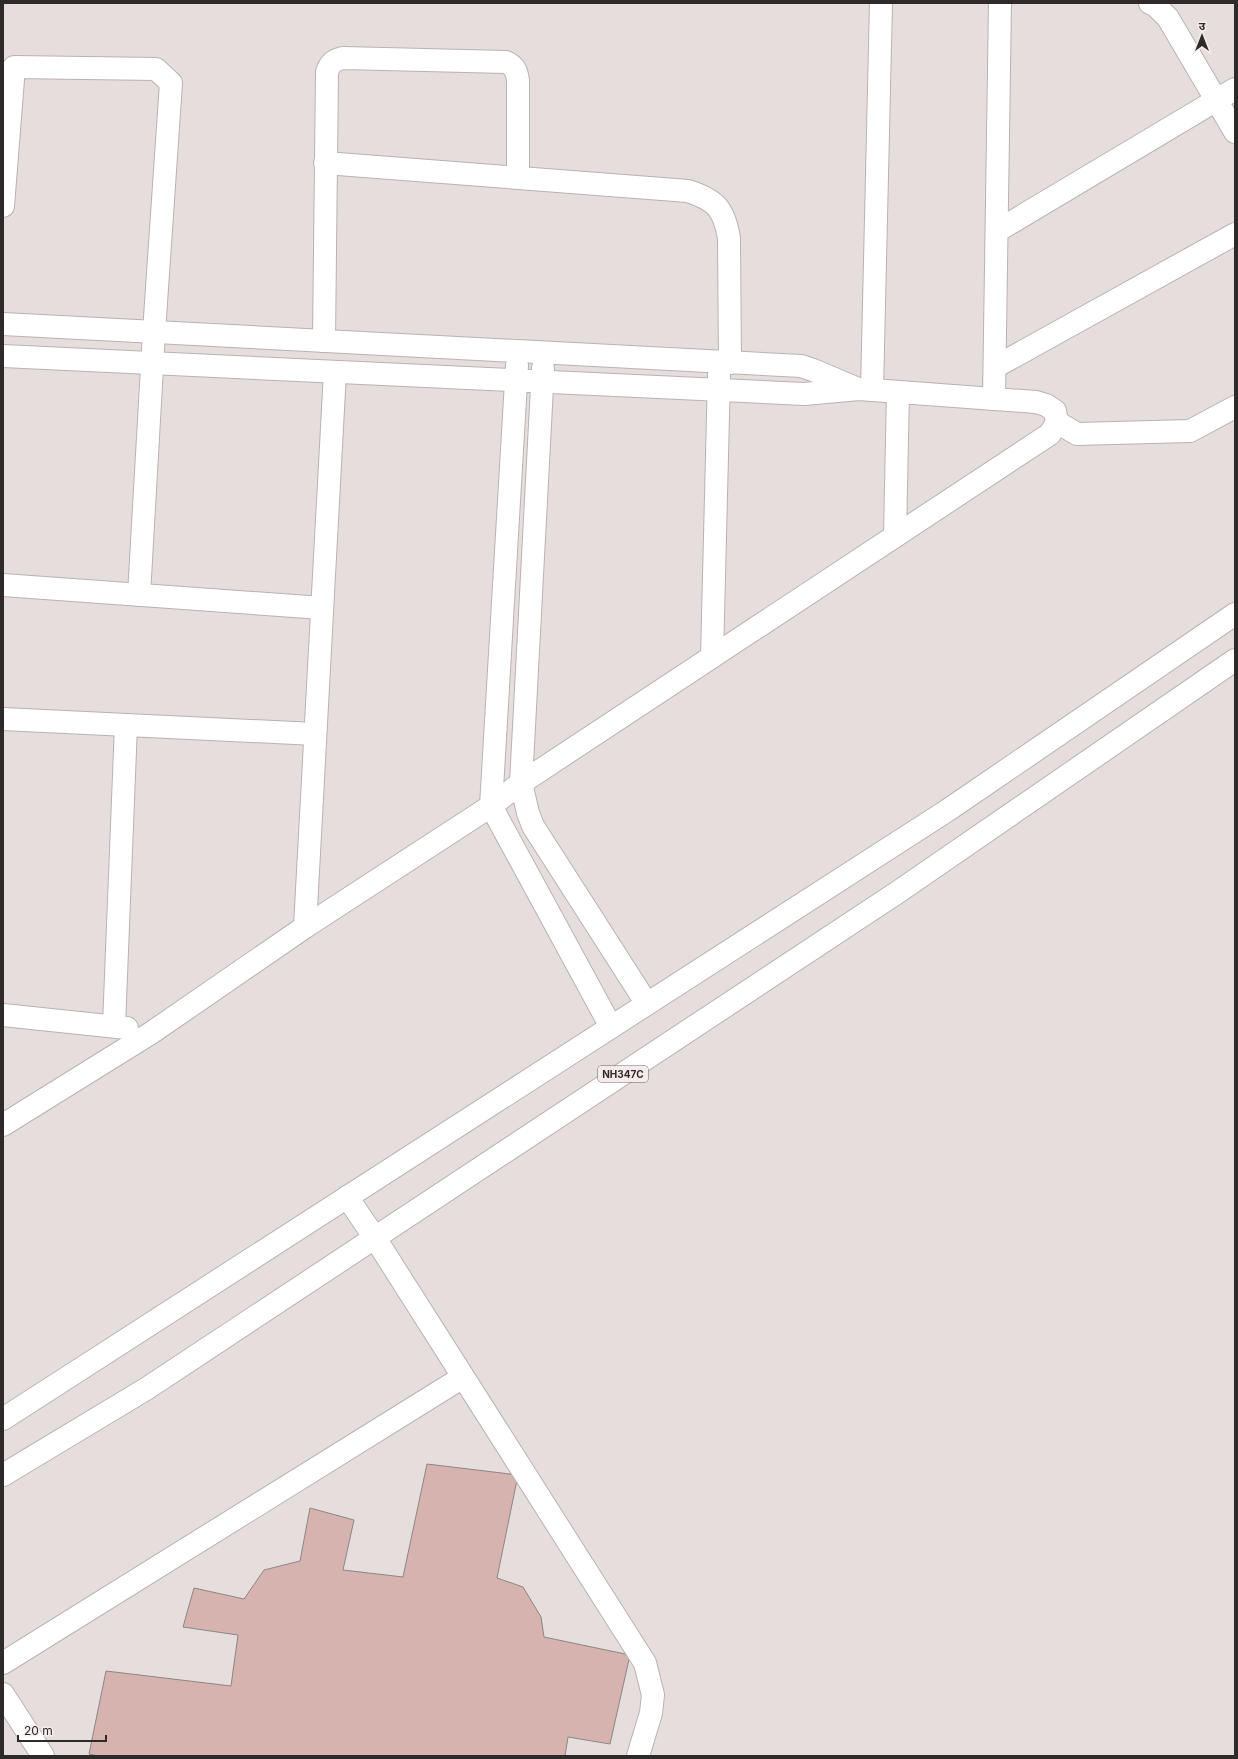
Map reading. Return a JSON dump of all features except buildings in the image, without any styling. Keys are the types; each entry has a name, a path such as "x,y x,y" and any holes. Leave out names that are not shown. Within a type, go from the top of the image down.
{"main road":[{"path":"865,390 881,3"},
{"path":"994,399 1000,3"},
{"path":"1150,3 1156,6 1168,18 1235,132"},
{"path":"324,341 325,163 327,72 330,64 335,60 343,58 506,62 513,65 517,72 518,81 518,178"},
{"path":"3,206 14,67 156,69 171,83 152,363 139,595"},
{"path":"997,231 1235,89"},
{"path":"325,163 688,191 706,196 720,209 726,222 729,238 725,363 718,390 712,657"},
{"path":"995,367 1235,234"},
{"path":"3,324 801,366 865,390"},
{"path":"518,352 515,380 491,806 611,1027"},
{"path":"544,353 521,783 528,813 533,826 647,1004"},
{"path":"3,356 804,394 865,390 898,392 1036,402 1046,405 1055,411 1057,422 1050,434 521,783 491,806 305,927 150,1032 3,1125"},
{"path":"305,927 334,372"},
{"path":"895,536 898,392"},
{"path":"1057,422 1077,434 1190,431 1235,407"},
{"path":"3,586 322,608"},
{"path":"3,1419 948,810 1235,614"},
{"name":"NH347C","path":"3,1475 146,1389 375,1238 898,892 1235,660"},
{"path":"3,719 315,734"},
{"path":"114,1026 126,725"},
{"path":"3,1015 114,1026 150,1032"},
{"path":"347,1197 375,1238 645,1663 653,1694 651,1713 638,1756"},
{"path":"3,1663 463,1377"},
{"path":"3,1694 43,1756"}]}
